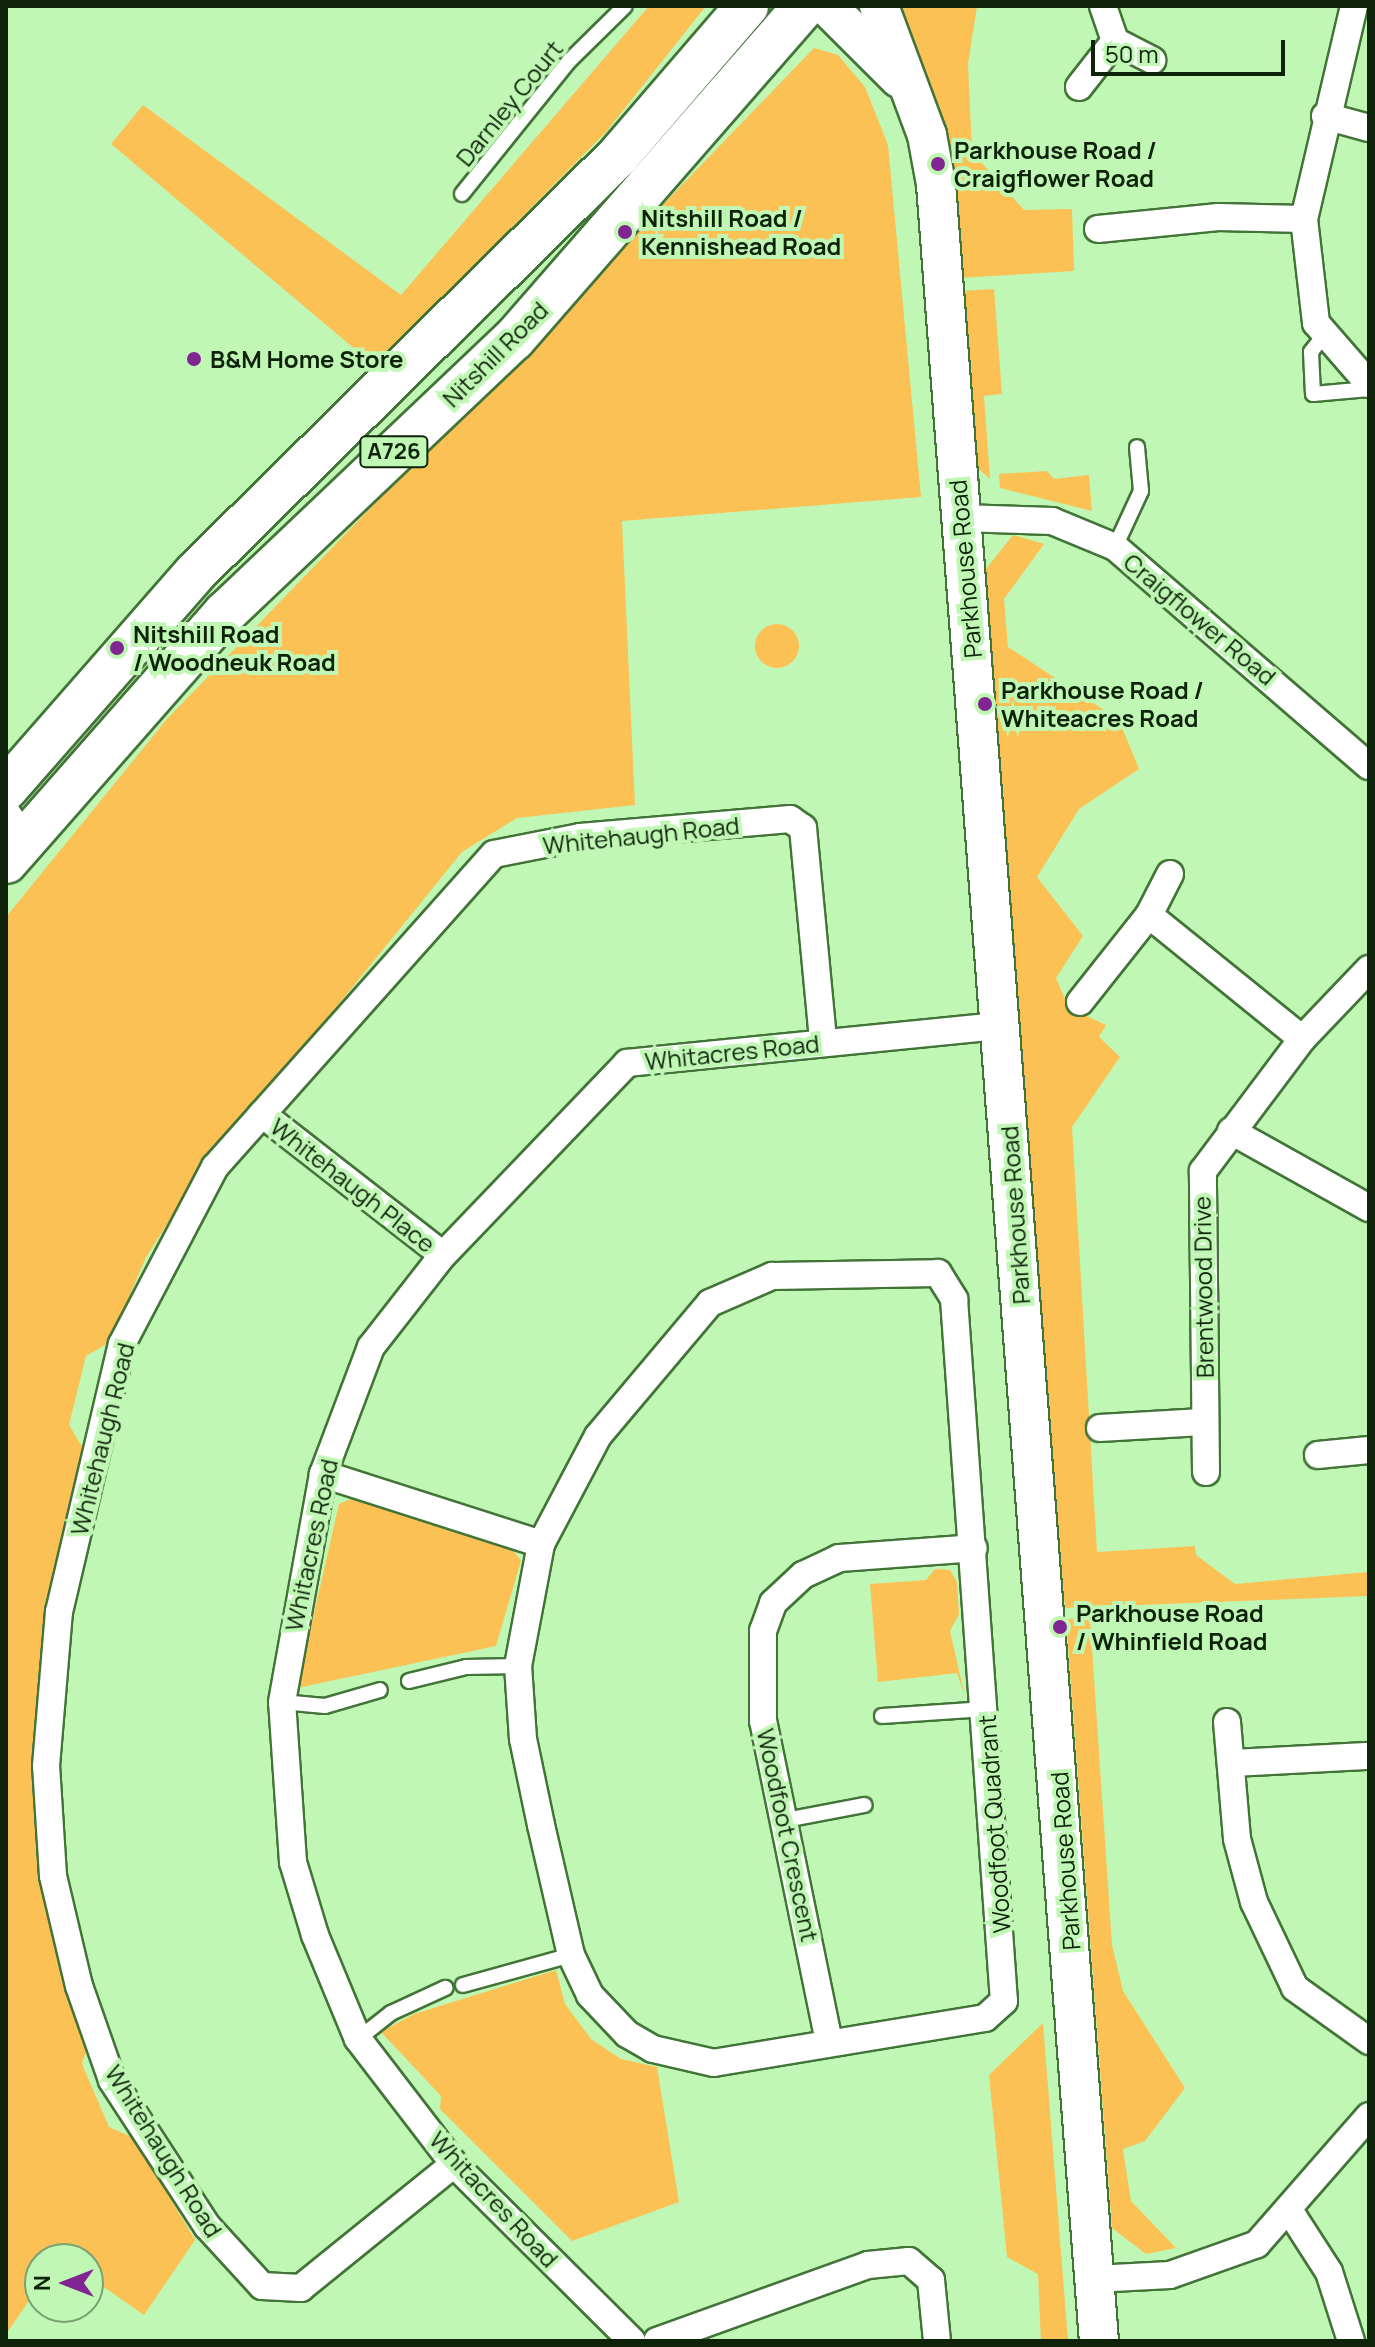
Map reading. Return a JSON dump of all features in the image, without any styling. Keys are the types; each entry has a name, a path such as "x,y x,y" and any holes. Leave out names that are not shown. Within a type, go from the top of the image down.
{"main road":[{"name":"A726","path":"6,789 196,572 618,156 747,6"},
{"name":"Nitshill Road","path":"12,837 225,613 514,339 805,6"},
{"path":"827,6 912,92"},
{"name":"Parkhouse Road","path":"878,12 912,92 936,184 1099,2341"}],"street":[{"path":"1103,6 1115,41 1152,60"},
{"path":"1354,6 1325,116 1304,219 1309,299 1325,334 1369,387"},
{"path":"1079,87 1115,41"},
{"path":"1325,116 1369,128"},
{"path":"1098,229 1218,217 1304,219"},
{"name":"Craigflower Road","path":"961,518 1052,521 1115,547 1369,766"},
{"name":"Whitehaugh Road","path":"454,2164 301,2288 262,2286 207,2226 112,2080 79,1986 53,1876 46,1766 59,1612 110,1384 122,1344 215,1167 494,854 580,837 790,819 803,828 823,1041"},
{"path":"1080,1002 1149,915 1170,874"},
{"path":"1149,915 1302,1039"},
{"name":"Brentwood Drive","path":"1206,1472 1202,1422 1209,1341 1200,1184 1231,1131 1302,1039 1369,969"},
{"name":"Whitacres Road","path":"632,2341 454,2164 358,2039 293,1862 282,1702 323,1474 371,1347 443,1255 627,1063 823,1041 1000,1026"},
{"name":"Whitehaugh Place","path":"262,1114 443,1255"},
{"path":"1231,1131 1369,1208"},
{"name":"Woodfoot Quadrant","path":"938,1273 954,1299 974,1548 1004,2001 985,2018 714,2063 653,2049 590,1995 571,1955 523,1739 518,1666 541,1544 598,1436 710,1303 772,1276 938,1273"},
{"path":"1100,1428 1202,1422"},
{"path":"1318,1455 1369,1450"},
{"path":"323,1474 541,1544"},
{"name":"Woodfoot Crescent","path":"829,2042 780,1821 761,1659 773,1603 803,1575 839,1558 974,1548"},
{"path":"1227,1722 1237,1839 1250,1890 1295,1988 1369,2041"},
{"path":"1232,1763 1367,1756"},
{"path":"1094,2279 1170,2275 1214,2262 1257,2244 1291,2213 1369,2116"},
{"path":"1291,2213 1329,2272 1351,2341"},
{"path":"657,2341 868,2265 909,2261 931,2280 937,2341"}],"lane":[{"name":"Darnley Court","path":"462,194 569,61 625,6"},
{"path":"1325,334 1311,352 1313,394 1369,387"},
{"path":"1115,547 1141,491 1137,447"},
{"path":"409,1681 466,1667 518,1666"},
{"path":"282,1702 325,1706 380,1690"},
{"path":"882,1716 986,1709"},
{"path":"780,1821 865,1805"},
{"path":"463,1985 571,1955"},
{"path":"358,2039 391,2013 445,1988"}],"shaded area":[{"path":"649,6 706,6 606,132 375,366 111,144 143,105 401,295"},
{"path":"899,6 977,6 968,64 972,152 1024,210 1072,209 1074,271 959,278 952,149"},
{"path":"814,48 838,55 865,87 888,145 921,497 622,521 635,805 517,818 462,852 193,1184 146,1257 110,1342 86,1356 69,1425 84,1450 45,1637 36,1757 89,2043 82,2064 109,2127 134,2138 195,2240 144,2315 104,2287 104,2243 24,2243 24,2308 6,2334 6,917 167,719"},
{"path":"994,289 1002,394 984,396 990,479 973,464 960,291"},
{"path":"1047,471 1054,479 1089,475 1092,511 1000,488 999,474"},
{"path":"1013,535 1044,544 1004,599 1008,647 1119,720 1139,769 1079,809 1037,877 1083,936 1056,978 1069,1008 1106,1025 1099,1037 1120,1057 1072,1127 1097,1552 1195,1546 1196,1555 1235,1584 1368,1572 1369,1596 1065,1608 982,574"},
{"path":"777,624 792,631 799,646 792,661 777,668 762,661 755,646 762,631"},
{"path":"356,1497 508,1543 521,1561 496,1646 297,1688 339,1504"},
{"path":"935,1569 950,1570 957,1582 959,1614 950,1631 965,1697 957,1673 878,1682 870,1584 926,1580"},
{"path":"1090,1618 1112,1945 1123,1991 1185,2088 1145,2141 1123,2149 1131,2201 1176,2248 1146,2254 1112,2228 1066,1619"},
{"path":"556,1970 565,2004 591,2039 621,2059 657,2067 679,2202 572,2241 440,2109 441,2096 381,2032 414,2014"},
{"path":"1043,2023 1068,2341 1041,2341 1038,2274 1007,2257 989,2075"}],"place":[{"name":"Parkhouse Road / Craigflower Road","path":"938,164"},
{"name":"Nitshill Road / Kennishead Road","path":"625,232"},
{"name":"B&M Home Store","path":"194,359"},
{"name":"Nitshill Road / Woodneuk Road","path":"117,648"},
{"name":"Parkhouse Road / Whiteacres Road","path":"985,704"},
{"name":"Parkhouse Road / Whinfield Road","path":"1060,1627"}]}
